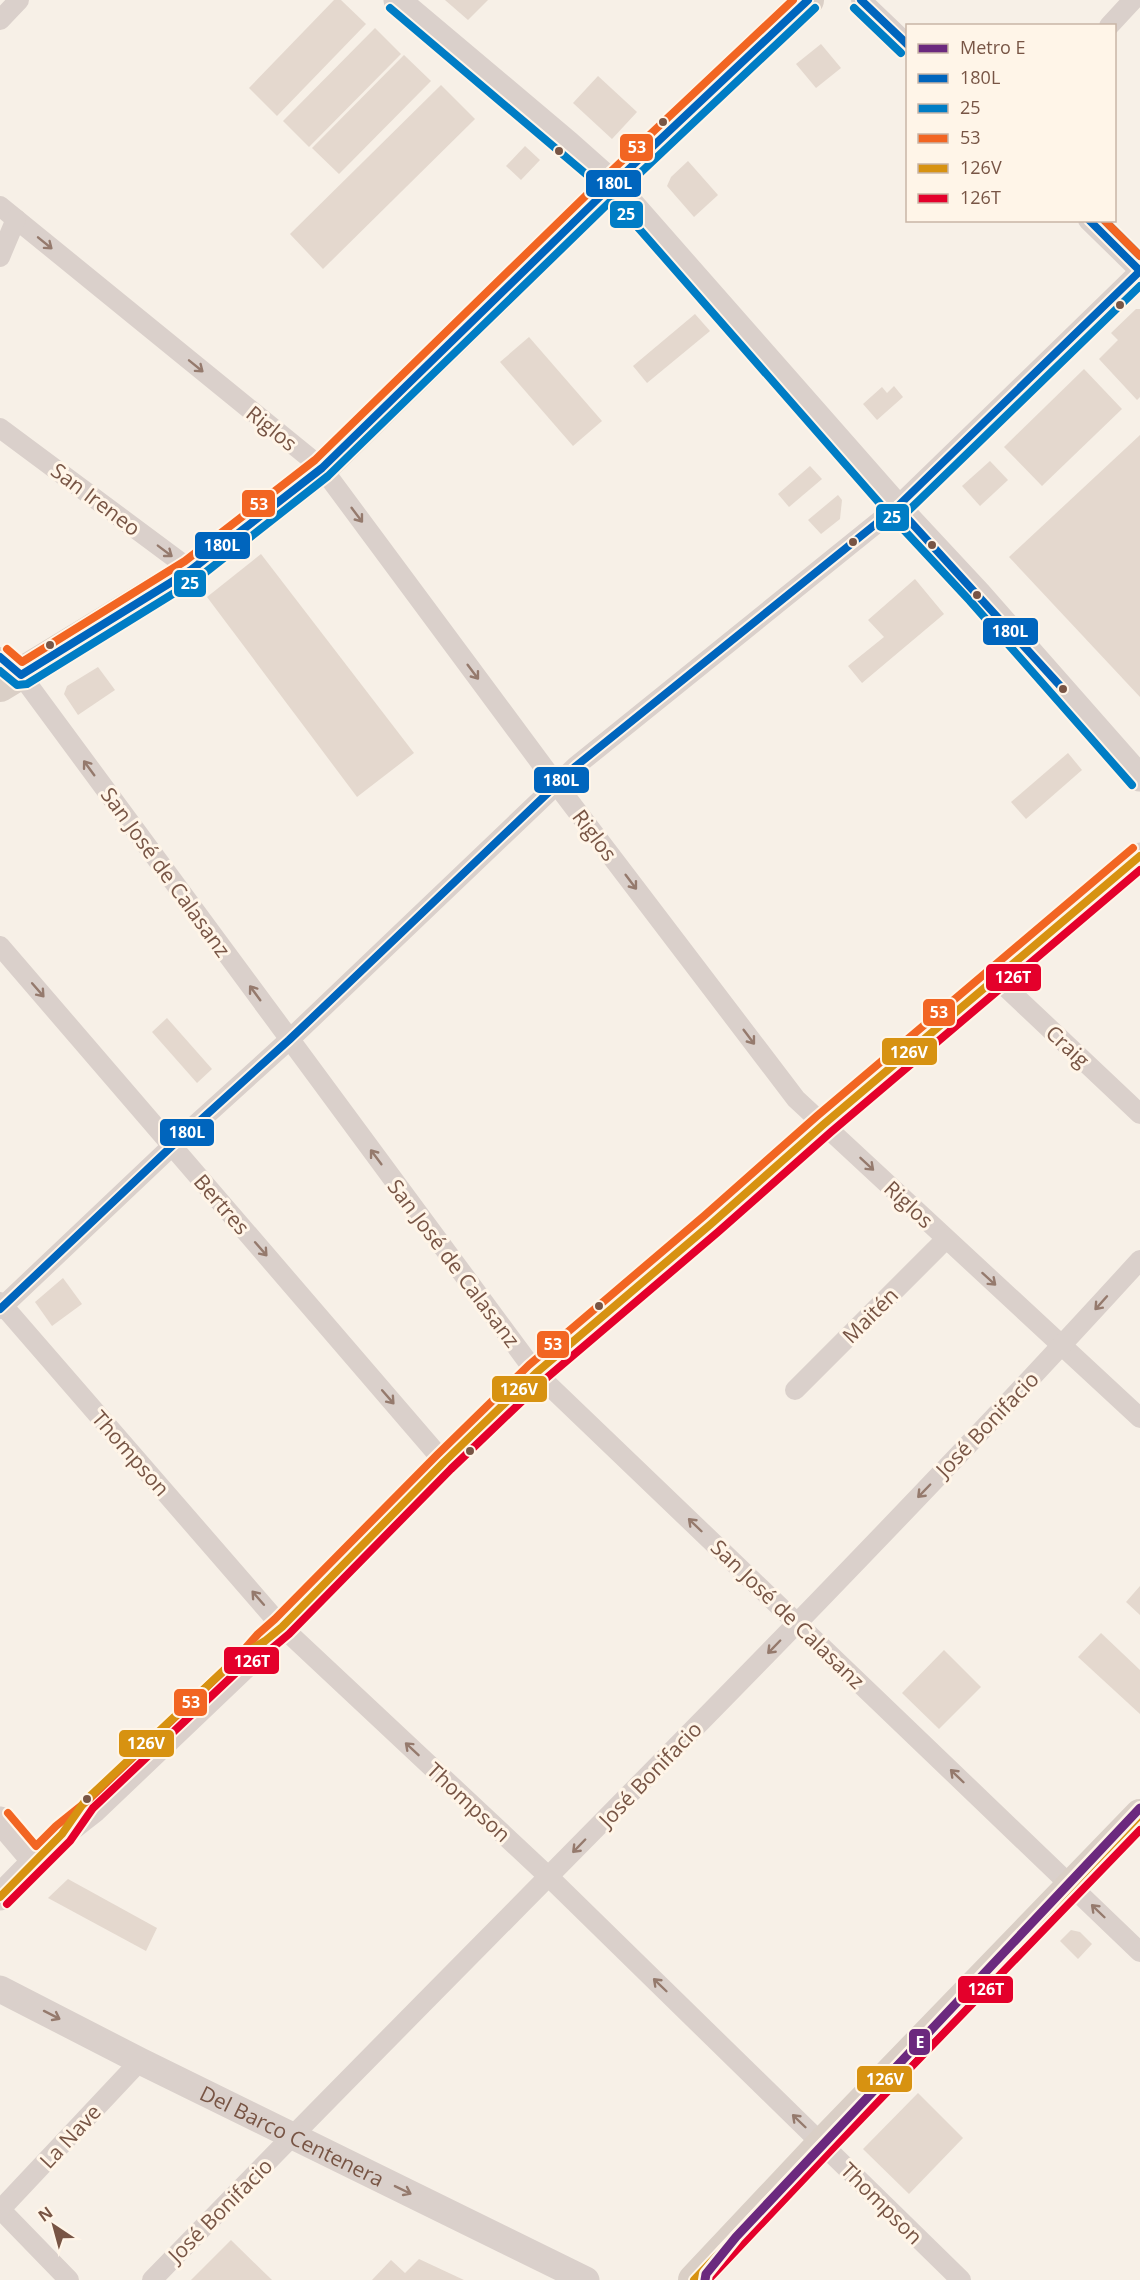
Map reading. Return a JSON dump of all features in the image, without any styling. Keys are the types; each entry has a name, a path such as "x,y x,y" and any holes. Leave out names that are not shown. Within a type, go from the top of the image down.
{"main road":[{"path":"397,0 613,184 897,507 978,594 1140,778"},
{"path":"7,673 191,570 322,468 613,184 808,0"},
{"path":"0,1897 62,1834 85,1801 237,1658 274,1634 444,1462 536,1373 824,1124 1140,856"},
{"path":"694,2280 1140,1815"},
{"path":"0,1820 35,1861"},
{"name":"Del Barco Centenera","path":"0,1989 586,2280"}],"street":[{"path":"0,20 19,0"},
{"path":"861,0 906,43"},
{"path":"1111,24 1133,0"},
{"name":"Riglos","path":"0,206 322,468 557,785 796,1099 1140,1418"},
{"path":"0,256 16,219"},
{"path":"1,1306 289,1040 576,766 897,507 1140,271 1090,222"},
{"name":"San Ireneo","path":"0,428 191,570"},
{"name":"San José de Calasanz","path":"7,673 289,1040 536,1373 1140,1952"},
{"name":"Bertres","path":"0,946 444,1462"},
{"name":"Craig","path":"996,978 1140,1114"},
{"name":"Maitén","path":"795,1390 946,1239"},
{"name":"José Bonifacio","path":"152,2280 797,1624 1140,1260"},
{"name":"Thompson","path":"1,1306 274,1634 549,1877 961,2280"},
{"name":"La Nave","path":"0,2210 141,2061"},
{"path":"0,2210 69,2280"}],"building":[{"path":"334,0 341,0 366,24 277,116 249,88"},
{"path":"445,0 488,0 468,20"},
{"path":"375,28 401,54 309,147 283,121"},
{"path":"821,44 841,68 816,88 796,64"},
{"path":"404,55 431,81 339,174 312,148"},
{"path":"598,76 637,112 612,139 573,103"},
{"path":"441,85 475,119 323,269 290,234"},
{"path":"525,146 540,160 521,180 506,166"},
{"path":"688,161 718,195 694,217 667,186 671,177"},
{"path":"1136,309 1140,309 1140,397 1137,400 1099,359 1118,340 1111,333"},
{"path":"695,314 710,331 647,383 633,366"},
{"path":"529,337 602,421 573,446 500,362"},
{"path":"1084,369 1122,409 1042,486 1004,447"},
{"path":"894,386 903,397 877,420 863,404 882,387 887,393"},
{"path":"1140,435 1140,697 1009,557"},
{"path":"990,461 1008,480 980,506 962,486"},
{"path":"810,466 822,479 789,507 778,494"},
{"path":"838,495 842,500 840,519 821,534 808,520"},
{"path":"261,554 414,753 357,797 207,597"},
{"path":"915,579 944,614 862,683 848,666 884,637 868,620"},
{"path":"98,667 115,690 78,715 64,694 67,686"},
{"path":"1068,753 1082,770 1026,819 1011,802"},
{"path":"167,1018 212,1069 197,1083 152,1032"},
{"path":"63,1278 82,1304 52,1326 35,1302"},
{"path":"1140,1586 1140,1615 1126,1602"},
{"path":"1101,1633 1140,1670 1140,1714 1078,1657"},
{"path":"944,1650 981,1687 939,1729 902,1693"},
{"path":"68,1879 157,1928 146,1951 48,1898"},
{"path":"1071,1930 1080,1932 1092,1944 1078,1959 1060,1941"},
{"path":"918,2093 963,2138 909,2194 863,2149"},
{"path":"231,2240 272,2280 191,2280"},
{"path":"419,2259 464,2280 372,2280 391,2260 405,2273"}],"metro line":[{"name":"E","path":"705,2280 706,2274 736,2237 1140,1808"}],"transit line":[{"name":"53","path":"7,649 22,662 185,561 315,460 606,176 793,0"},
{"name":"180L","path":"0,657 21,675 191,570 322,468 613,184 808,0"},
{"name":"180L","path":"861,0 906,43"},
{"name":"25","path":"390,8 606,191 889,514 970,601 1132,785"},
{"name":"25","path":"0,671 17,685 27,684 197,579 328,476 620,192 815,8"},
{"name":"25","path":"854,8 901,53"},
{"name":"180L","path":"1091,222 1140,271"},
{"name":"25","path":"1106,222 1140,256"},
{"name":"53","path":"1106,222 1140,256"},
{"name":"180L","path":"0,1309 172,1146 289,1040 576,766 897,507 1140,271"},
{"name":"25","path":"904,515 1140,286"},
{"name":"180L","path":"897,507 1063,689"},
{"name":"53","path":"8,1813 36,1846 87,1801 236,1659 258,1634 529,1365 817,1116 1133,848"},
{"name":"126V","path":"0,1897 62,1834 85,1801 237,1658 265,1641 282,1627 444,1462 536,1373 824,1124 1140,856"},
{"name":"126T","path":"7,1904 70,1841 93,1808 243,1666 270,1650 289,1634 451,1469 543,1381 831,1132 1140,870"},
{"name":"126V","path":"694,2280 1140,1815"},
{"name":"126T","path":"708,2280 1140,1830"}]}
